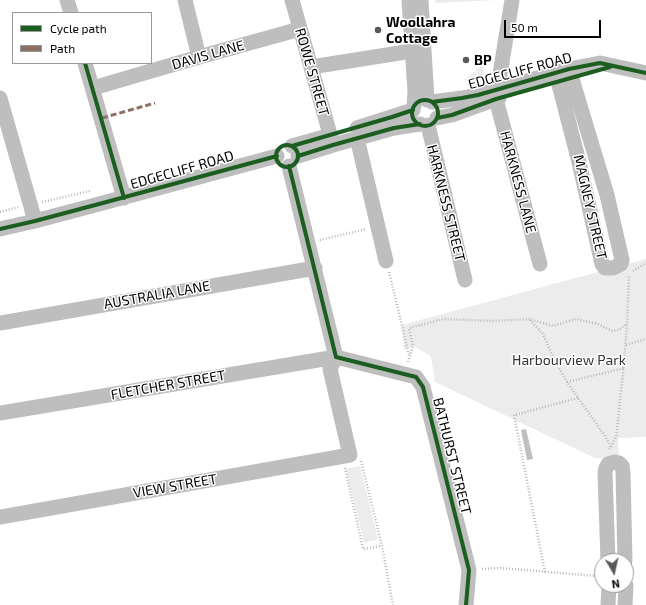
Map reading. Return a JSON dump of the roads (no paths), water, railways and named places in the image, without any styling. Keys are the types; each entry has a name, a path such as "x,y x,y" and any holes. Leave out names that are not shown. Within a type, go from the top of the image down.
{"street":[{"path":"67,0 71,12"},
{"path":"185,0 199,57"},
{"name":"ROWE STREET","path":"292,0 331,140"},
{"path":"409,0 415,92 422,104"},
{"path":"420,0 422,104"},
{"path":"497,94 512,0"},
{"name":"DAVIS LANE","path":"93,88 300,29"},
{"path":"311,67 412,51"},
{"name":"EDGECLIFF ROAD","path":"331,140 357,138 394,128 428,122 452,115 497,94 600,63 646,72"},
{"path":"86,64 124,198"},
{"name":"MAGNEY STREET","path":"564,75 607,195 622,260 621,264 613,268 605,268 602,264 579,162 564,75"},
{"name":"EDGECLIFF ROAD","path":"0,229 124,198 276,156 278,150 283,146 290,145 293,156 422,104 497,94"},
{"name":"HARKNESS LANE","path":"497,94 540,264"},
{"path":"0,98 3,117 35,221"},
{"path":"422,104 435,104 438,111 428,122 414,120 412,113 422,104"},
{"name":"HARKNESS STREET","path":"428,122 465,280"},
{"path":"357,138 386,261"},
{"path":"293,156 308,243 336,356"},
{"name":"AUSTRALIA LANE","path":"0,323 315,268"},
{"name":"FLETCHER STREET","path":"0,413 336,356"},
{"name":"VIEW STREET","path":"0,516 346,455 330,369 336,356"},
{"name":"BATHURST STREET","path":"336,356 416,377 423,387 469,570 466,605"},
{"path":"608,553 605,473 608,464 615,462 619,462 622,466 623,472 625,553"},
{"path":"606,593 608,605"},
{"path":"625,605 626,593"}],"place":[{"name":"Woollahra Cottage","path":"378,30"},
{"name":"BP","path":"466,60"}],"park label":[{"name":"Harbourview Park","path":"569,360"}]}
